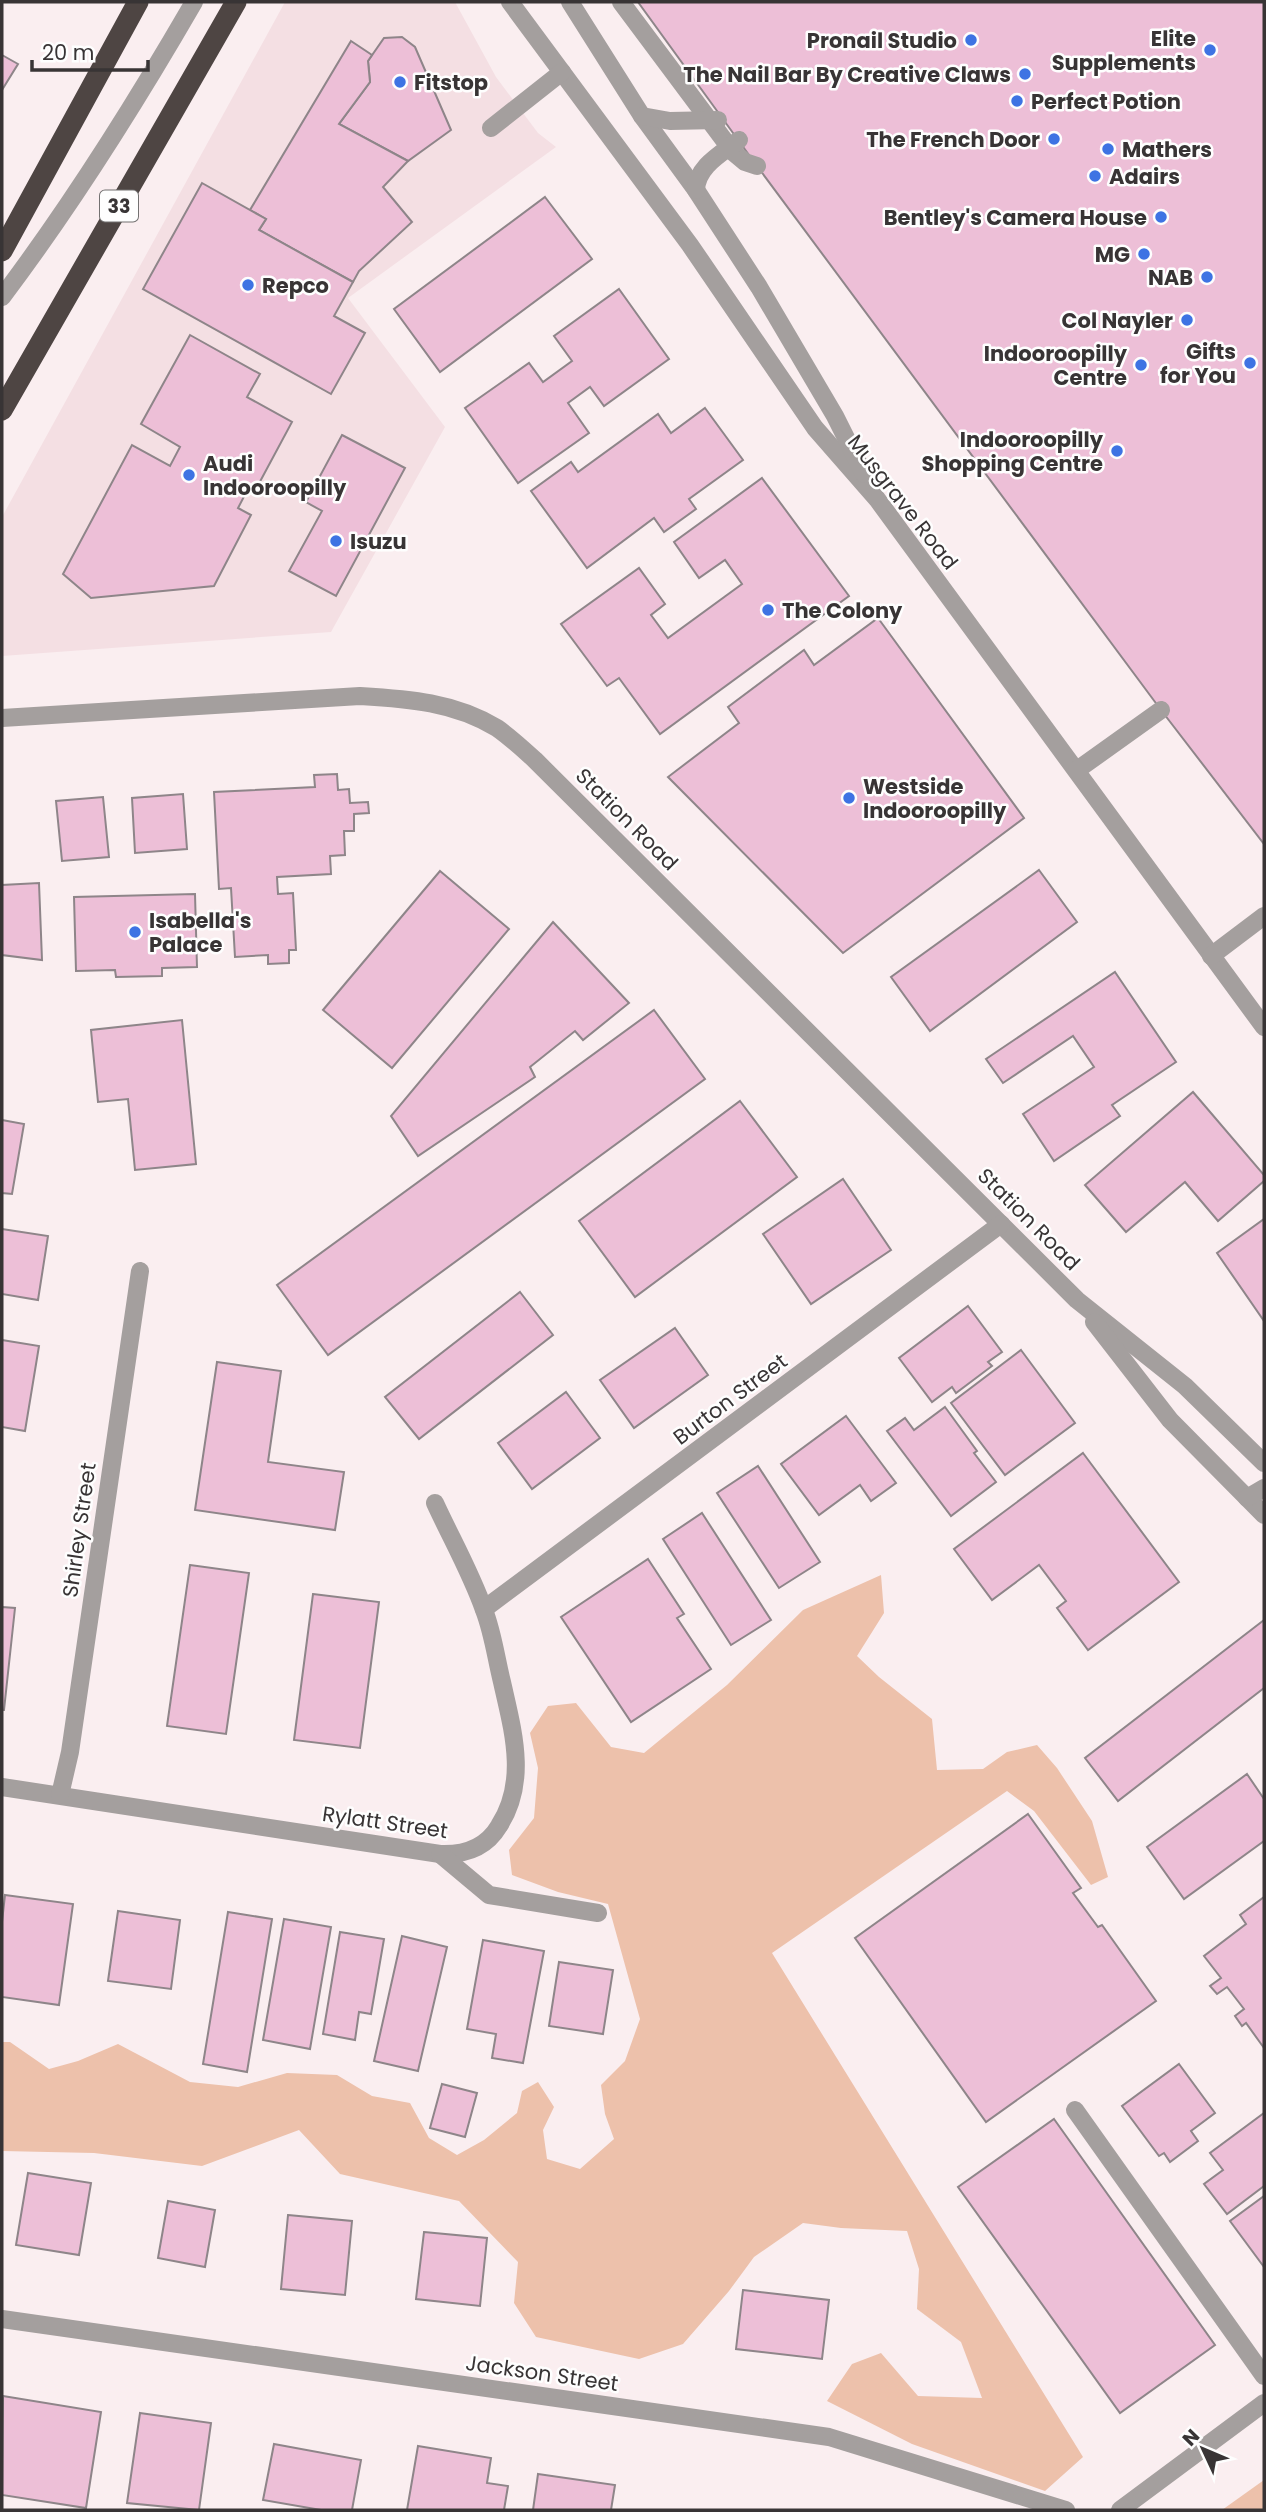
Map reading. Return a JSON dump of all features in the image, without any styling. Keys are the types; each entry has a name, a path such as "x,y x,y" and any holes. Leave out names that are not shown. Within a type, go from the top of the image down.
{"highway":[{"path":"2,251 138,2"},
{"name":"33","path":"2,410 236,2"}],"street":[{"path":"2,297 86,178 194,2"},
{"name":"Musgrave Road","path":"510,2 690,245 815,428 877,499 1264,1027"},
{"path":"570,2 642,116 696,190 759,287 835,416 877,499"},
{"path":"621,2 733,152 741,160 757,166"},
{"path":"491,128 562,72"},
{"path":"642,116 670,121 723,119"},
{"path":"696,190 697,179 705,167 739,140"},
{"name":"Station Road","path":"2,718 360,696 419,699 468,713 498,729 535,760 1077,1300 1185,1386 1264,1463"},
{"path":"1077,770 1161,710"},
{"path":"1211,956 1264,916"},
{"name":"Burton Street","path":"484,1609 1001,1224"},
{"name":"Shirley Street","path":"60,1795 70,1752 140,1271"},
{"name":"Station Road","path":"1077,1300 1170,1420 1264,1515"},
{"path":"1247,1498 1264,1488"},
{"name":"Rylatt Street","path":"2,1787 440,1854 456,1854 481,1845 493,1836 502,1822 515,1791 517,1759 484,1609 435,1503"},
{"path":"440,1854 489,1895 598,1913"},
{"path":"1075,2110 1264,2376"},
{"name":"Jackson Street","path":"2,2319 829,2437 1066,2510"},
{"path":"1120,2510 1264,2403"}],"shaded area":[{"path":"285,2 455,2 496,77 538,133 556,147 348,298 445,427 331,632 2,656 2,517"},
{"path":"881,1575 884,1613 857,1656 932,1719 937,1770 983,1769 1007,1752 1037,1745 1057,1768 1092,1821 1108,1877 1091,1885 1034,1811 1007,1791 772,1953 1083,2457 1045,2491 912,2444 827,2401 852,2364 881,2353 918,2396 982,2398 961,2342 917,2309 919,2269 907,2231 803,2223 754,2257 729,2291 683,2344 639,2359 536,2337 514,2303 518,2262 459,2201 340,2174 299,2130 202,2166 94,2153 2,2151 2,2042 10,2042 49,2069 78,2061 118,2044 190,2082 238,2087 287,2073 337,2075 372,2096 410,2103 429,2138 457,2155 484,2140 517,2113 522,2091 538,2082 554,2107 543,2130 547,2159 580,2169 614,2139 605,2114 601,2085 625,2061 640,2019 608,1904 558,1892 512,1875 509,1850 534,1818 538,1768 530,1733 548,1706 576,1703 611,1747 644,1753 727,1685 803,1610"},
{"path":"1264,2480 1264,2510 1222,2510"}],"building":[{"name":"Indooroopilly Shopping Centre","path":"638,2 1264,2 1264,844 1161,710"},
{"path":"402,37 415,47 451,130 408,161 339,124 370,82 368,61 384,38"},
{"path":"351,41 372,55 368,61 370,82 339,124 408,161 383,187 412,222 359,271 353,282 259,230 266,219 250,210"},
{"path":"2,55 18,64 2,90"},
{"name":"Repco","path":"202,183 266,219 259,230 353,282 334,316 365,333 331,394 143,289"},
{"path":"545,197 592,259 440,372 394,309"},
{"path":"619,289 669,359 604,406 590,387 568,403 589,433 518,483 465,408 529,363 543,382 572,361 554,336"},
{"name":"Audi Indooroopilly","path":"190,335 260,374 247,397 292,422 256,489 250,485 238,508 251,515 214,586 91,598 63,574 132,445 170,466 180,447 141,424"},
{"path":"705,408 743,460 689,499 696,509 664,532 654,518 587,568 531,491 571,462 578,472 658,414 671,433"},
{"name":"Isuzu","path":"342,435 405,468 336,596 289,571 322,511 306,502"},
{"name":"The Colony","path":"762,478 849,596 660,734 619,678 607,686 561,624 639,568 665,604 651,615 668,638 742,584 725,560 699,578 674,542"},
{"name":"Westside Indooroopilly","path":"878,618 1024,818 843,953 668,777 739,723 728,707 804,650 814,665"},
{"path":"337,774 338,790 349,789 350,803 368,802 369,813 354,814 354,831 344,831 345,855 330,856 331,874 277,877 278,894 293,893 296,950 289,950 289,963 268,964 268,955 235,957 231,888 219,889 214,792 315,787 314,775"},
{"path":"183,794 187,849 135,853 132,798"},
{"path":"103,797 109,857 62,861 56,801"},
{"path":"1039,870 1077,922 930,1031 891,977"},
{"path":"440,871 509,929 392,1068 323,1010"},
{"path":"39,883 42,960 2,955 2,885"},
{"name":"Isabella's Palace","path":"195,894 197,967 162,968 162,976 116,977 115,970 76,971 74,897"},
{"path":"553,922 629,1003 583,1040 575,1031 530,1067 535,1077 418,1156 391,1116"},
{"path":"1115,972 1176,1062 1112,1105 1120,1116 1054,1161 1023,1114 1094,1067 1073,1036 1003,1083 986,1059"},
{"path":"654,1010 705,1079 328,1355 277,1285"},
{"path":"182,1020 196,1164 135,1170 128,1099 98,1102 91,1030"},
{"path":"1193,1092 1264,1175 1264,1181 1218,1221 1185,1182 1126,1232 1085,1185"},
{"path":"740,1101 797,1177 635,1297 579,1221"},
{"path":"2,1120 24,1124 12,1194 2,1193"},
{"path":"843,1179 891,1250 811,1304 763,1234"},
{"path":"1264,1219 1264,1321 1217,1253"},
{"path":"2,1229 48,1236 38,1300 2,1294"},
{"path":"520,1292 553,1335 419,1439 385,1397"},
{"path":"968,1306 1002,1352 988,1362 992,1366 956,1393 952,1387 932,1402 899,1358"},
{"path":"675,1328 708,1375 634,1428 600,1380"},
{"path":"2,1340 39,1346 25,1431 2,1427"},
{"path":"1021,1350 1075,1423 1005,1475 951,1403"},
{"path":"217,1362 281,1371 268,1462 344,1472 335,1530 195,1510"},
{"path":"566,1392 600,1438 532,1489 498,1443"},
{"path":"945,1407 996,1482 951,1516 887,1431 905,1418 914,1430"},
{"path":"846,1416 896,1483 871,1501 860,1485 819,1515 781,1464"},
{"path":"1083,1453 1179,1582 1088,1650 1057,1608 1066,1601 1039,1565 992,1600 954,1549"},
{"path":"758,1466 820,1562 779,1588 717,1493"},
{"path":"702,1513 771,1620 731,1645 663,1539"},
{"path":"648,1559 684,1614 677,1618 711,1669 631,1722 561,1617"},
{"path":"190,1565 249,1573 226,1734 167,1726"},
{"path":"313,1594 379,1602 360,1748 294,1740"},
{"path":"2,1607 15,1608 4,1710 2,1710"},
{"path":"1264,1620 1264,1688 1118,1801 1085,1758"},
{"path":"1247,1774 1264,1799 1264,1841 1184,1899 1147,1847"},
{"path":"1028,1814 1081,1888 1073,1893 1098,1927 1102,1925 1156,2001 986,2122 855,1938"},
{"path":"5,1895 73,1904 59,2005 2,1997 2,1922"},
{"path":"1264,1897 1264,2048 1246,2023 1242,2026 1235,2016 1244,2009 1227,1987 1217,1994 1210,1986 1221,1978 1204,1956 1246,1924 1240,1915"},
{"path":"118,1911 180,1920 171,1989 108,1981"},
{"path":"228,1912 272,1919 247,2072 203,2064"},
{"path":"284,1919 331,1927 310,2049 263,2040"},
{"path":"340,1932 384,1939 371,2014 359,2012 355,2040 323,2034"},
{"path":"402,1936 447,1947 418,2071 374,2061"},
{"path":"483,1940 544,1951 523,2063 492,2058 496,2034 467,2029"},
{"path":"559,1962 613,1970 603,2034 549,2026"},
{"path":"1179,2064 1215,2113 1191,2131 1198,2141 1170,2162 1164,2153 1159,2156 1122,2106"},
{"path":"442,2084 477,2093 465,2137 430,2128"},
{"path":"1264,2113 1264,2186 1227,2214 1204,2184 1223,2170 1210,2153"},
{"path":"1054,2119 1215,2345 1120,2413 958,2187"},
{"path":"28,2173 91,2183 79,2255 16,2245"},
{"path":"1264,2196 1264,2267 1230,2221"},
{"path":"168,2201 215,2210 205,2267 158,2258"},
{"path":"288,2215 352,2221 345,2295 281,2289"},
{"path":"424,2232 487,2238 480,2306 416,2299"},
{"path":"743,2290 829,2300 822,2359 736,2349"},
{"path":"3,2396 101,2412 86,2508 2,2495"},
{"path":"140,2413 211,2423 199,2510 127,2503"},
{"path":"274,2444 361,2460 352,2510 321,2510 263,2500"},
{"path":"418,2446 491,2458 487,2483 508,2486 504,2510 407,2510"},
{"path":"538,2474 615,2485 611,2510 533,2510"}],"place":[{"name":"Pronail Studio","path":"971,40"},
{"name":"Elite Supplements","path":"1210,50"},
{"name":"The Nail Bar By Creative Claws","path":"1025,74"},
{"name":"Fitstop","path":"400,82"},
{"name":"Perfect Potion","path":"1017,101"},
{"name":"The French Door","path":"1054,139"},
{"name":"Mathers","path":"1108,149"},
{"name":"Adairs","path":"1095,176"},
{"name":"Bentley's Camera House","path":"1161,217"},
{"name":"MG","path":"1144,254"},
{"name":"NAB","path":"1207,277"},
{"name":"Repco","path":"248,285"},
{"name":"Col Nayler","path":"1187,320"},
{"name":"Gifts for You","path":"1250,363"},
{"name":"Indooroopilly Centre","path":"1141,365"},
{"name":"Indooroopilly Shopping Centre","path":"1117,451"},
{"name":"Audi Indooroopilly","path":"189,475"},
{"name":"Isuzu","path":"336,541"},
{"name":"The Colony","path":"768,610"},
{"name":"Westside Indooroopilly","path":"849,798"},
{"name":"Isabella's Palace","path":"135,932"}]}
